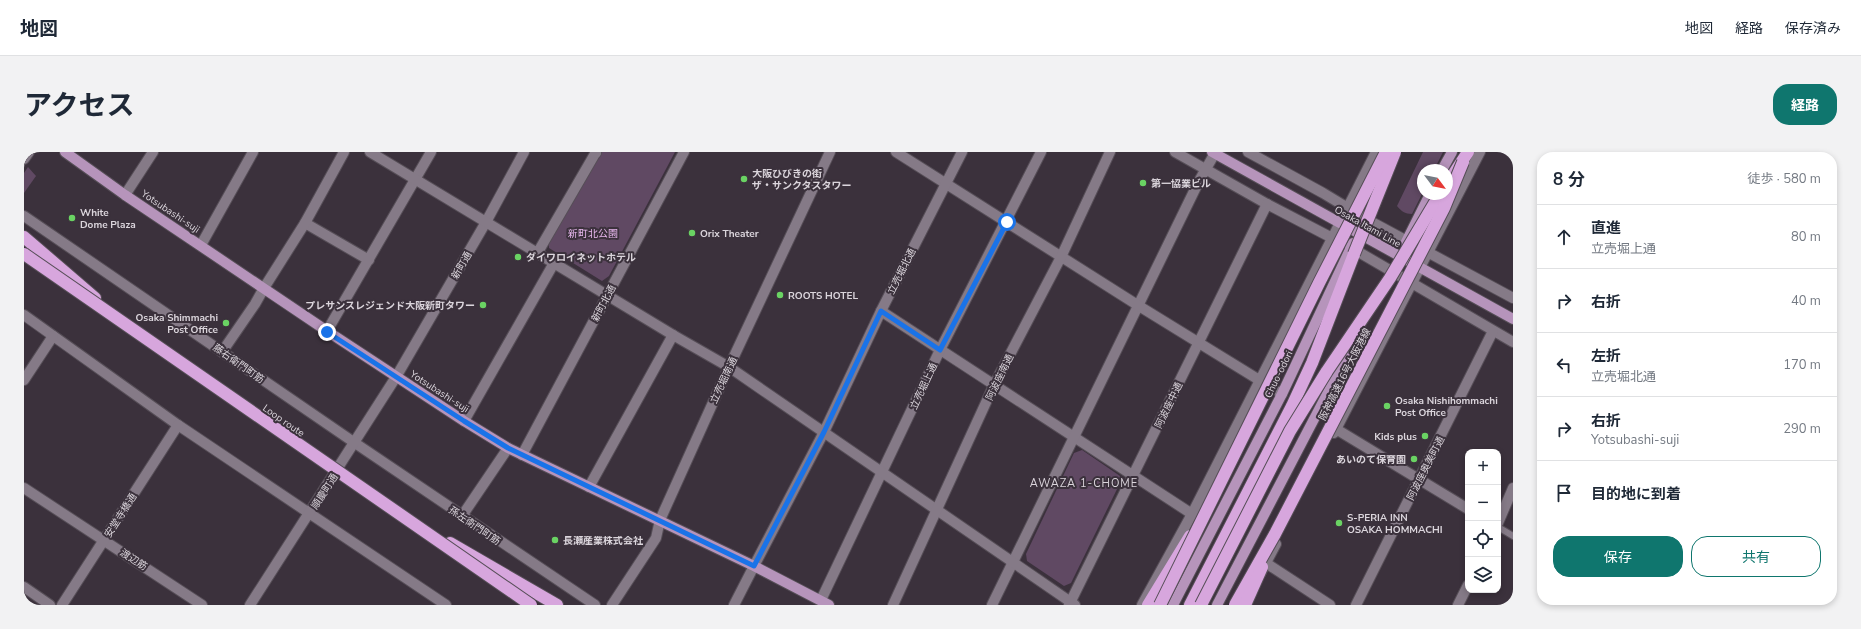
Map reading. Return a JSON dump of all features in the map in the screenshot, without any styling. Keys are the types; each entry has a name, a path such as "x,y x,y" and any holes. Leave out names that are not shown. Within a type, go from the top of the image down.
{"highway":[{"path":"1160,605 1386,152"},
{"path":"1190,605 1282,426 1312,363 1395,152"},
{"path":"1453,175 1466,157"},
{"name":"阪神高速16号大阪港線","path":"1235,605 1275,534 1444,208 1466,157"},
{"path":"1201,605 1298,417 1327,371 1390,278 1436,200"},
{"path":"24,237 134,331"},
{"name":"Loop route","path":"24,254 530,605"},
{"path":"1148,605 1172,562 1207,509"},
{"path":"402,515 557,605"},
{"path":"1244,605 1255,586 1275,534"}],"main road":[{"name":"Yotsubashi-suji","path":"65,152 125,195 201,245 327,332 508,448 660,520 825,603"},
{"name":"Chuo-odori","path":"1172,605 1282,394 1358,233 1401,152"},
{"path":"1445,164 1452,152"},
{"name":"Osaka Itami Line","path":"1214,153 1513,319"},
{"path":"1217,605 1427,200"}],"street":[{"path":"24,159 29,152"},
{"path":"125,195 154,152"},
{"path":"201,245 253,152"},
{"path":"222,352 255,304 305,223 344,152"},
{"path":"370,152 538,252 606,295 729,367 1012,561 1071,604"},
{"path":"327,332 431,152"},
{"name":"新町通","path":"396,377 486,222 524,152"},
{"path":"538,252 596,152"},
{"name":"新町北通","path":"522,454 684,152"},
{"name":"立売堀南通","path":"612,605 656,538 660,520 729,367 830,152"},
{"path":"896,152 1198,343 1282,394"},
{"name":"立売堀北通","path":"734,605 824,432 881,311 962,152"},
{"name":"立売堀上通","path":"825,603 883,472 940,350 1042,152"},
{"name":"阿波座南通","path":"893,605 994,385 1061,257 1110,152"},
{"path":"1175,152 1267,204 1332,237 1513,342"},
{"path":"1248,152 1324,193 1346,208 1513,298"},
{"path":"1142,605 1192,514 1346,208 1376,152"},
{"path":"1244,605 1480,152"},
{"path":"992,605 1012,561 1214,153"},
{"name":"阿波座中通","path":"1071,604 1267,204"},
{"name":"藤右衛門町筋","path":"24,216 355,443"},
{"path":"305,223 369,260"},
{"path":"464,421 554,263"},
{"path":"881,311 1192,514"},
{"path":"24,315 178,425 445,605"},
{"name":"阿波座奥美町通","path":"1356,605 1493,331"},
{"path":"589,487 673,335"},
{"path":"24,380 53,336"},
{"name":"順慶町通","path":"250,605 396,377"},
{"name":"安堂寺橋通","path":"62,605 178,425"},
{"path":"1336,429 1465,507"},
{"name":"孫左衛門町筋","path":"355,443 595,605"},
{"path":"462,516 508,448"},
{"name":"渡辺筋","path":"24,488 202,605"},
{"path":"1499,521 1513,488"},
{"path":"1266,563 1330,605"},
{"path":"24,587 50,605"},
{"path":"1458,605 1465,591"}],"lane":[{"path":"1501,529 1513,536"}],"green space":[{"name":"新町北公園","path":"600,152 675,152 609,276 602,281 549,248 549,242"},
{"path":"1423,152 1443,152 1437,164 1417,164"},
{"path":"1417,164 1417,200 1419,200 1412,214 1402,211 1397,206"},
{"path":"28,167 36,176 24,193 24,173"},
{"path":"1082,450 1120,476 1120,483 1071,583 1064,586 1027,561 1026,554 1074,453"}],"place":[{"name":"大阪ひびきの街 ザ・サンクタスタワー","path":"744,179"},
{"name":"第一協業ビル","path":"1143,183"},
{"name":"White Dome Plaza","path":"72,218"},
{"name":"Orix Theater","path":"692,233"},
{"name":"ダイワロイネットホテル","path":"518,257"},
{"name":"ROOTS HOTEL","path":"780,295"},
{"name":"プレサンスレジェンド大阪新町タワー","path":"483,305"},
{"name":"Osaka Shimmachi Post Office","path":"226,323"},
{"name":"Osaka Nishihommachi Post Office","path":"1387,406"},
{"name":"Kids plus","path":"1425,436"},
{"name":"あいのて保育園","path":"1414,459"},
{"name":"S-PERIA INN OSAKA HOMMACHI","path":"1339,523"},
{"name":"長瀬産業株式会社","path":"555,540"}],"district":[{"name":"AWAZA 1-CHOME","path":"1084,483"}],"route":[{"path":"327,332 508,448 754,566 824,432 881,311 940,350 1007,222"}]}
